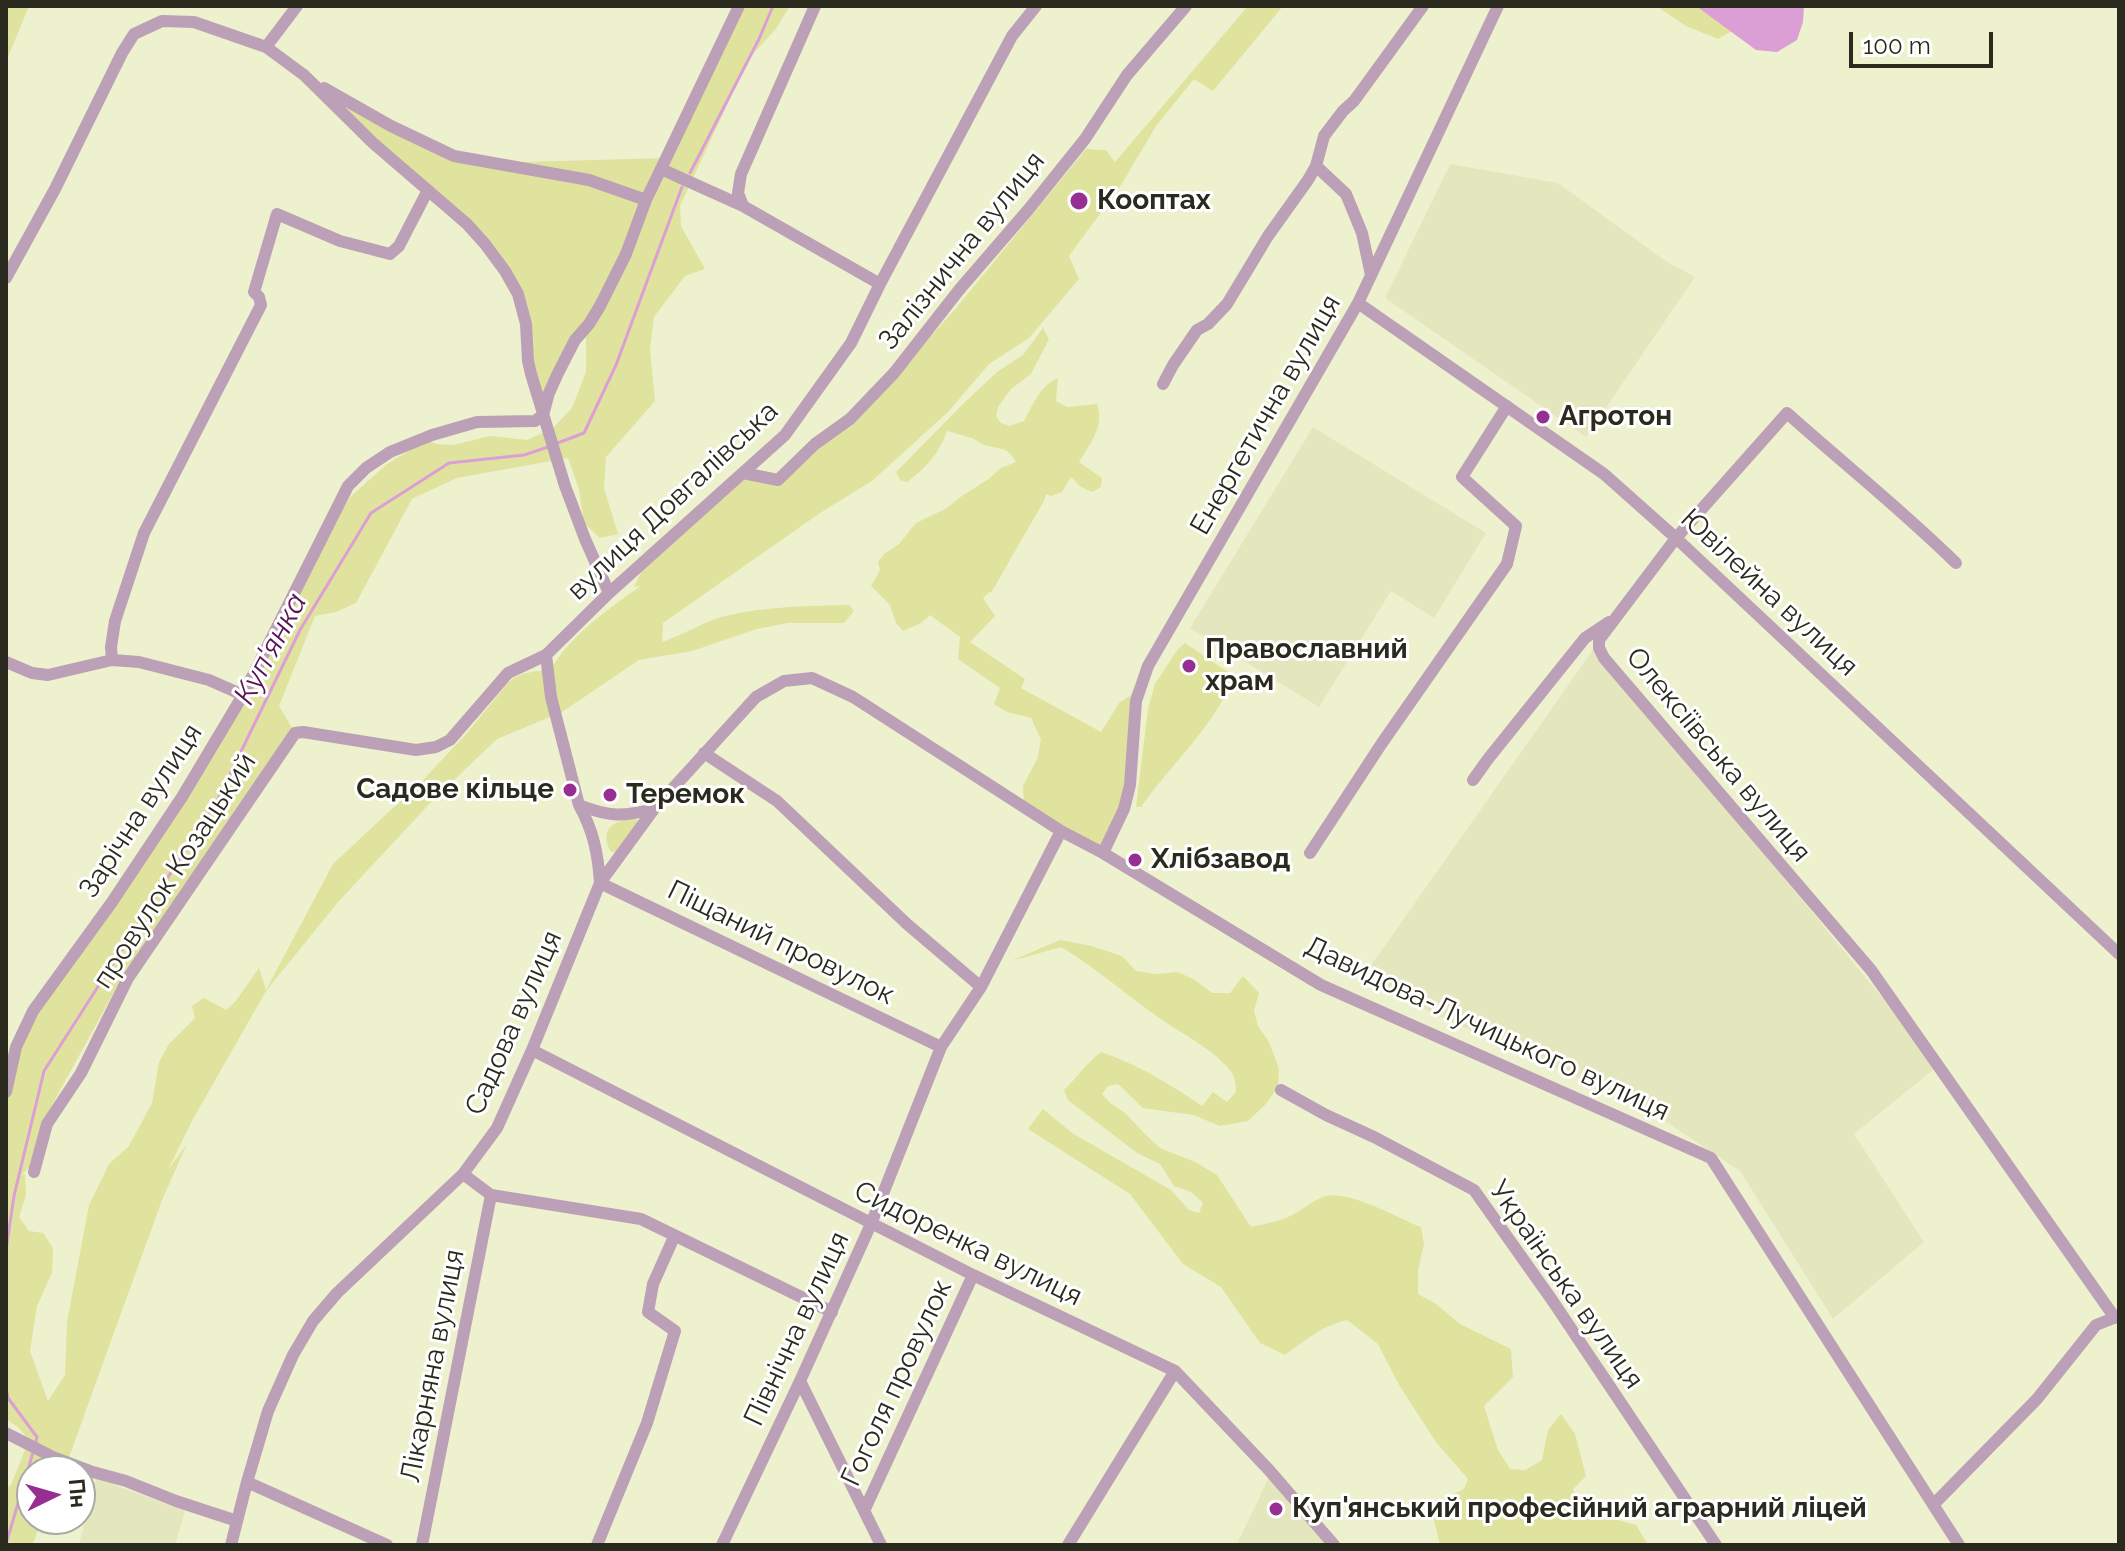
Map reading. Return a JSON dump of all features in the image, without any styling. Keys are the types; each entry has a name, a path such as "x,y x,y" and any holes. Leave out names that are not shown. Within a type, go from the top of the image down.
{"street":[{"path":"266,47 297,6"},
{"path":"543,415 549,393 575,340 600,306 626,254 646,200 739,6"},
{"path":"743,206 738,193 741,174 815,6"},
{"name":"вулиця Довгалівська","path":"303,732 416,750 436,747 450,740 508,673 546,655 609,593 785,435 851,343 1012,36 1036,6"},
{"name":"Залізнична вулиця","path":"743,473 778,480 815,444 850,419 894,373 1085,139 1127,75 1186,6"},
{"path":"1163,384 1197,330 1208,324 1227,304 1316,166 1324,136 1354,101 1423,6"},
{"name":"Енергетична вулиця","path":"1103,853 1124,809 1130,785 1136,701 1148,666 1358,303 1498,6"},
{"path":"6,278 55,189 122,53 134,34 162,21 194,22 266,47 308,78 391,126 454,156 589,180 646,200"},
{"path":"308,78 373,143 467,224 505,271 518,294 526,324 528,361 552,445 585,539 609,593"},
{"path":"1316,166 1346,194 1362,233 1371,275"},
{"path":"661,169 743,206 880,284"},
{"path":"112,660 115,621 144,533 261,305 254,292 277,214 340,241 390,254 399,246 428,190"},
{"name":"Ювілейна вулиця","path":"1358,303 1604,474 2119,954"},
{"path":"1310,853 1507,564 1516,526 1462,477 1507,406"},
{"name":"Олексіївська вулиця","path":"1956,563 1914,522 1787,413 1676,538 1599,640 1599,648 1604,658 1871,970 2117,1317"},
{"name":"Зарічна вулиця","path":"6,1092 16,1047 33,1011 66,968 182,797 243,695 348,486 366,468 390,452 432,435 462,425 535,421 543,415"},
{"path":"1473,780 1585,638 1616,619"},
{"path":"546,655 551,697 579,805 595,839 600,883"},
{"path":"6,662 32,673 48,675 112,660 139,662 209,680 243,695"},
{"name":"Давидова-Лучицького вулиця","path":"812,678 853,697 1061,831 1103,853 1321,985 1711,1158 1959,1545"},
{"name":"Садова вулиця","path":"231,1545 268,1411 293,1355 313,1321 337,1293 463,1174 497,1128 600,883 654,809 756,697 784,681 812,678"},
{"name":"провулок Козацький","path":"34,1172 47,1124 81,1073 128,978 285,747 295,733 303,732"},
{"path":"704,753 777,801 907,924 981,987"},
{"path":"579,805 604,814 622,815 654,809"},
{"name":"Північна вулиця","path":"722,1545 871,1224 941,1047 981,987 1061,831"},
{"name":"Піщаний провулок","path":"600,883 941,1047"},
{"name":"Сидоренка вулиця","path":"532,1050 973,1275 1175,1371 1269,1470 1334,1545"},
{"name":"Українська вулиця","path":"1281,1090 1474,1190 1552,1300 1716,1545"},
{"path":"463,1174 491,1195 641,1219 832,1312"},
{"name":"Лікарняна вулиця","path":"422,1545 491,1195"},
{"path":"597,1545 647,1423 675,1331 648,1312 653,1284 674,1237"},
{"name":"Гоголя провулок","path":"864,1511 973,1275"},
{"path":"1933,1505 2037,1399 2096,1325 2117,1317"},
{"path":"1068,1545 1175,1371"},
{"path":"800,1381 881,1545"},
{"path":"6,1433 93,1472 237,1521"},
{"path":"247,1482 387,1545"}],"shaded area":[{"path":"6,6 29,6 6,62"},
{"path":"739,6 790,6 775,30 749,58 680,206 681,226 705,269 685,276 654,317 650,349 655,401 606,457 604,488 618,534 600,538 584,523 579,489 568,458 457,478 412,499 356,603 336,612 315,616 279,706 295,733 125,972 46,1116 37,1161 21,1175 25,1174 26,1195 19,1217 29,1231 43,1233 53,1248 52,1273 37,1306 30,1351 48,1401 65,1375 67,1322 89,1205 109,1164 129,1146 152,1103 159,1062 169,1044 195,1018 192,1006 204,998 226,1010 259,968 266,990 333,864 423,780 508,683 523,674 551,669 580,633 641,586 634,587 643,569 742,477 764,483 862,412 957,307 1086,149 1106,150 1115,162 1248,6 1283,6 1213,91 1194,79 1156,126 1121,185 1069,256 1079,279 1029,338 989,364 948,412 872,481 820,513 663,623 662,642 725,616 771,608 849,605 854,611 844,623 788,623 757,629 692,651 639,660 562,712 497,739 433,800 338,902 266,991 193,1119 168,1170 187,1144 162,1200 70,1455 23,1455 29,1440 6,1419 6,1093 20,1032 144,854 350,497 387,464 427,440 454,445 490,436 527,440 553,428 572,408 586,372 586,331 543,415 523,309 485,244 308,78 450,153 481,160 523,162 666,158"},
{"path":"1656,6 1697,6 1732,31 1718,39 1686,26"},
{"path":"1696,6 1804,6 1803,22 1797,40 1777,52 1756,50"},
{"path":"1450,164 1558,183 1667,262 1695,277 1586,437 1385,298"},
{"path":"1043,328 1049,339 1031,374 1011,389 998,407 996,416 1001,423 1009,426 1024,421 1042,390 1058,378 1056,401 1067,407 1097,404 1098,427 1079,462 1102,478 1101,487 1092,492 1071,477 1062,492 1051,496 1046,494 991,593 983,598 995,616 970,642 1025,679 1021,688 1101,732 1120,702 1130,696 1170,616 1202,563 1136,701 1130,783 1103,853 1024,808 1023,786 1037,759 1041,740 1031,718 1007,712 994,704 1000,688 958,659 960,637 930,615 903,631 896,623 890,605 871,586 880,570 878,562 899,544 916,523 947,508 1001,468 1016,462 1006,450 947,431 936,454 907,482 900,480 896,472 997,372 1023,355"},
{"path":"1313,427 1486,533 1434,618 1391,591 1319,707 1190,628"},
{"path":"1185,643 1234,676 1216,712 1141,807 1136,807 1148,709 1155,684"},
{"path":"1595,647 1938,1066 1854,1134 1924,1242 1833,1319 1740,1171 1644,1107 1360,981"},
{"path":"635,819 641,822 618,852 611,852 606,837 610,827"},
{"path":"1060,940 1122,956 1136,971 1155,974 1178,972 1212,993 1230,993 1243,976 1259,993 1254,1011 1279,1069 1278,1087 1248,1121 1220,1126 1193,1115 1143,1108 1118,1084 1108,1086 1102,1094 1160,1148 1217,1175 1251,1227 1282,1219 1318,1199 1336,1195 1374,1206 1421,1227 1424,1244 1418,1270 1418,1294 1460,1324 1511,1349 1513,1377 1484,1406 1498,1450 1510,1469 1525,1470 1542,1460 1548,1430 1561,1414 1575,1434 1586,1476 1573,1489 1580,1509 1636,1525 1648,1545 1440,1545 1434,1520 1434,1503 1464,1489 1468,1479 1436,1442 1399,1385 1378,1344 1347,1320 1321,1330 1285,1355 1260,1343 1221,1287 1183,1264 1130,1194 1028,1129 1043,1109 1072,1133 1171,1190 1189,1210 1199,1213 1203,1203 1191,1192 1174,1186 1160,1164 1137,1153 1068,1100 1064,1090 1101,1052 1153,1075 1202,1106 1213,1092 1227,1102 1236,1092 1233,1074 1214,1055 1061,947 1011,961"},
{"path":"16,1472 16,1535 36,1535 32,1545 6,1545 6,1488 11,1485"},
{"name":"Куп'янський професійний аграрний ліцей","path":"1270,1475 1329,1545 1241,1545 1238,1542"},
{"path":"96,1478 185,1511 175,1545 79,1545 82,1535 96,1535"}],"waterway":[{"name":"Куп'янка","path":"690,173 773,6"},
{"name":"Куп'янка","path":"555,444 584,433 616,365 682,187"},
{"name":"Куп'янка","path":"6,1250 14,1196 44,1071 218,799 300,630 371,513 449,463 524,455 548,447"},
{"name":"Куп'янка","path":"6,1388 8,1398 37,1437 36,1442"},
{"name":"Куп'янка","path":"6,1544 34,1449"}],"place":[{"name":"Кооптах","path":"1079,201"},
{"name":"Агротон","path":"1543,417"},
{"name":"Православний храм","path":"1189,666"},
{"name":"Садове кільце","path":"570,790"},
{"name":"Теремок","path":"610,795"},
{"name":"Хлібзавод","path":"1135,860"},
{"name":"Куп'янський професійний аграрний ліцей","path":"1276,1509"}]}
